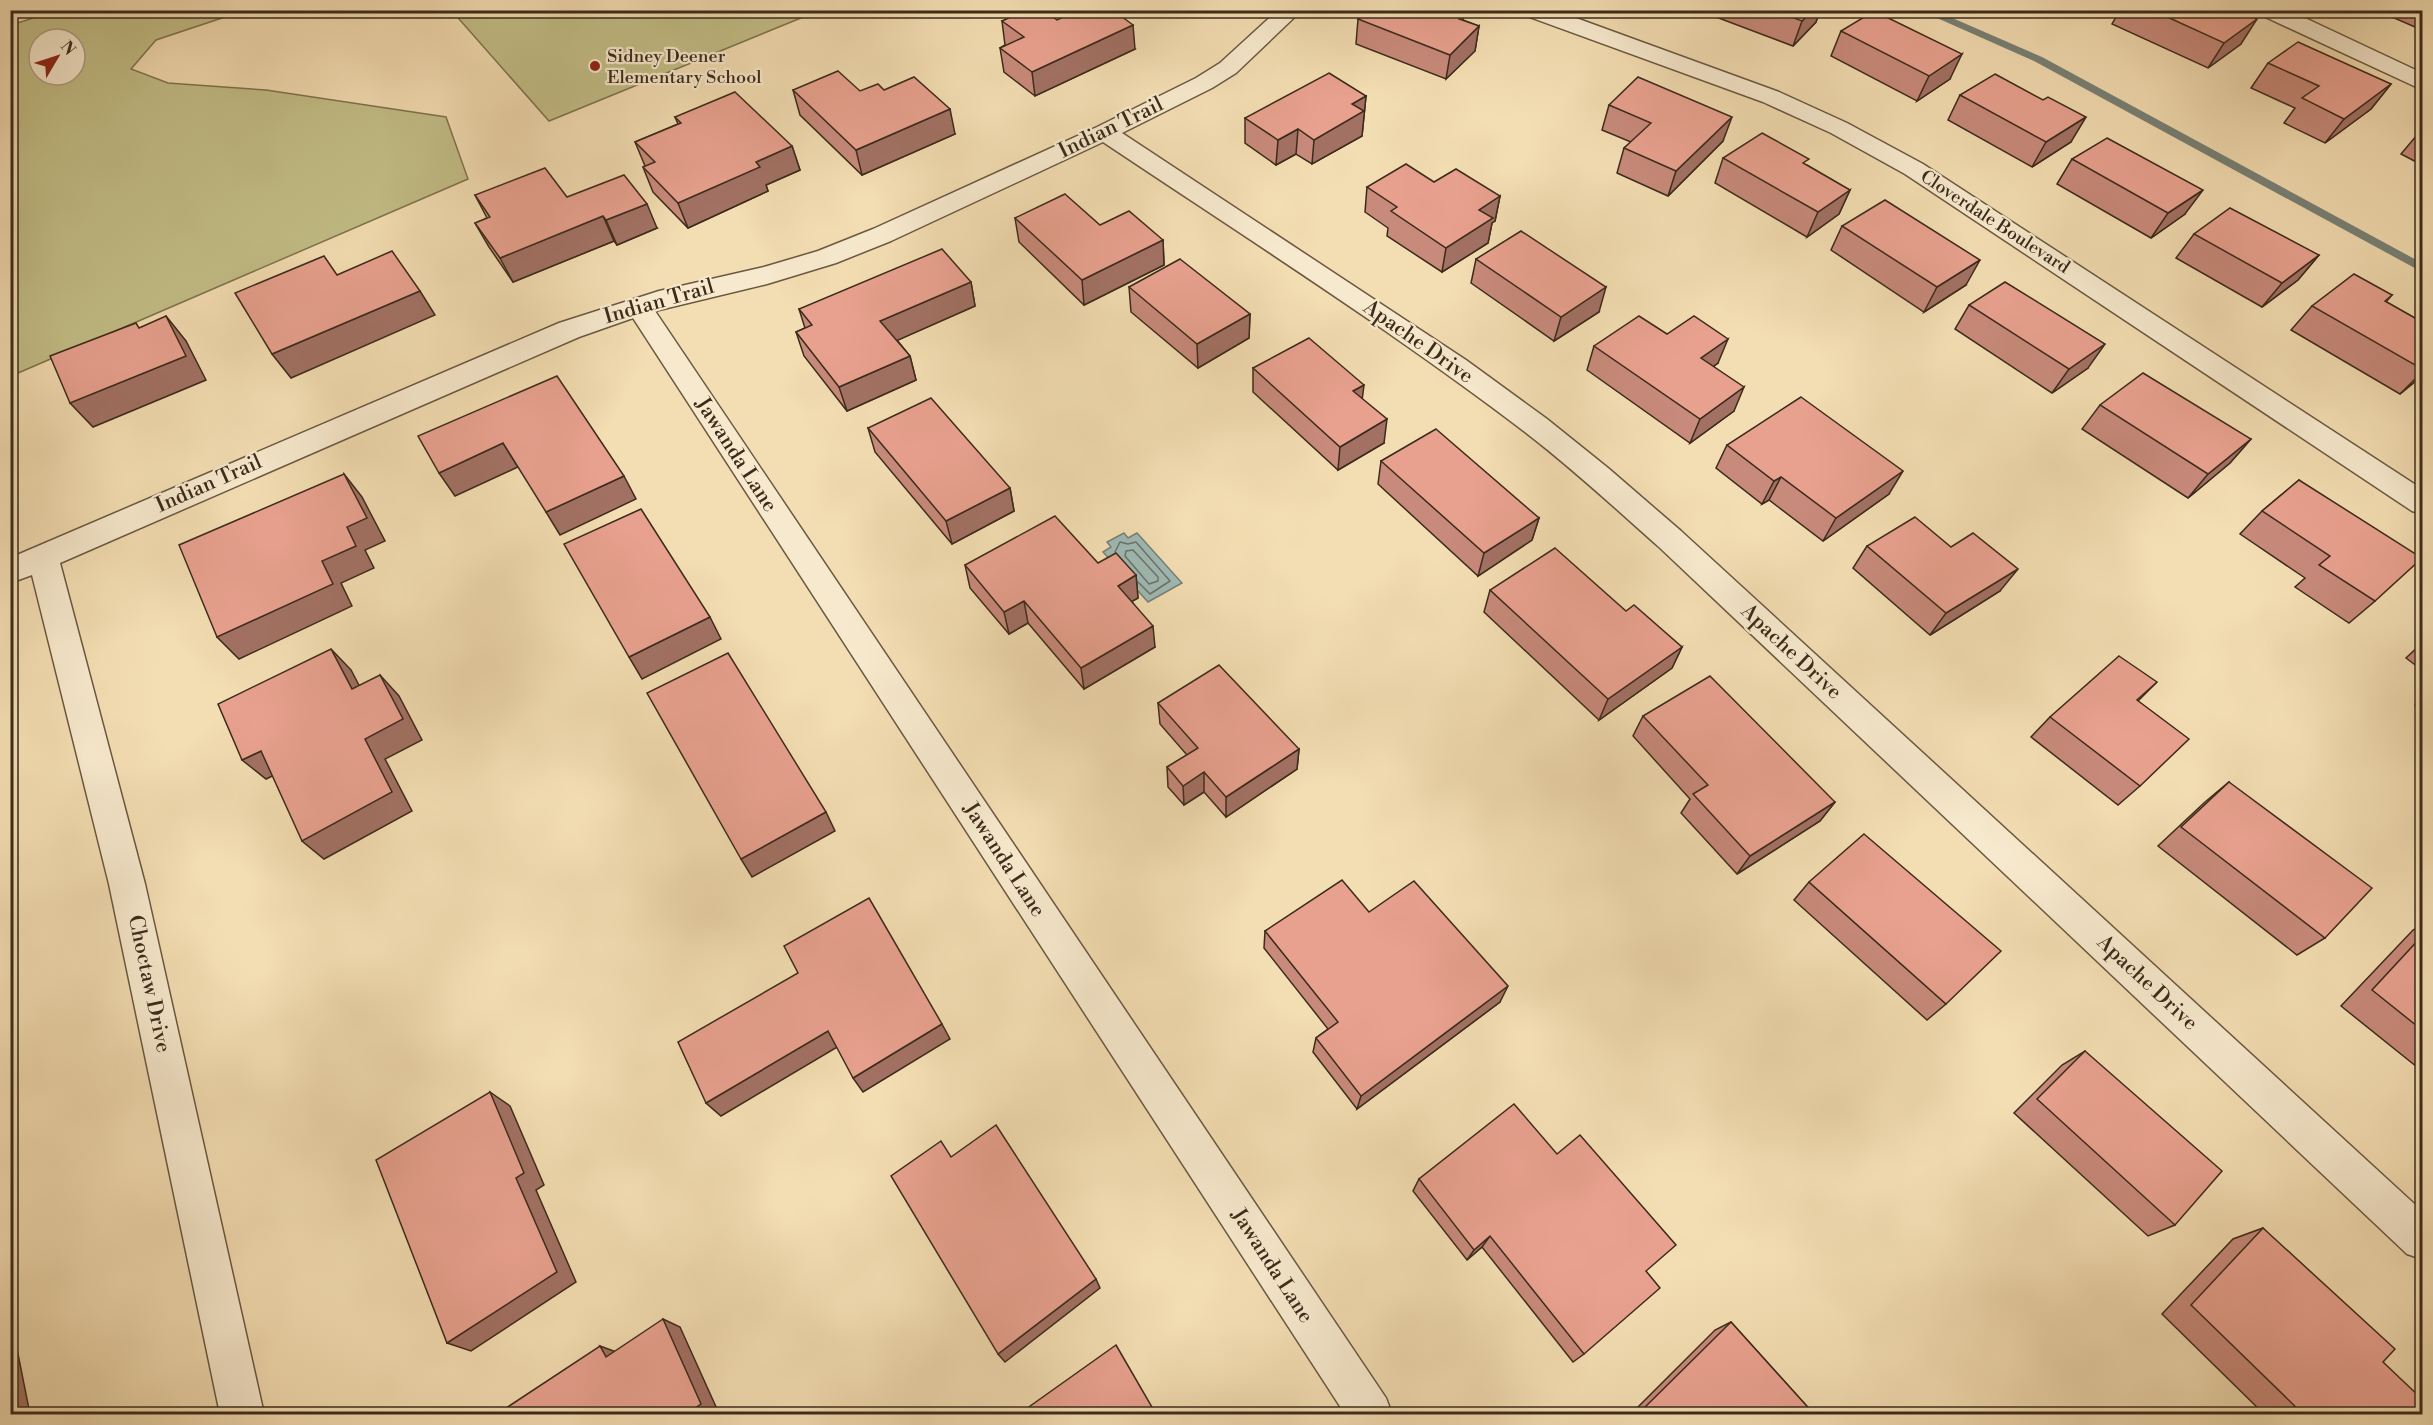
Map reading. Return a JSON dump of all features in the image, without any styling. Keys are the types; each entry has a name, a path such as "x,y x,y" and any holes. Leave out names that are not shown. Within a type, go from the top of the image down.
{"street":[{"name":"Indian Trail","path":"27,564 514,352 638,306 698,288 768,275 827,257 882,235 1105,132 1204,83 1228,68 1291,10"},
{"name":"Cloverdale Boulevard","path":"1532,10 1771,97 1839,128 1914,169 2422,503"},
{"path":"2269,10 2422,81"},
{"name":"Apache Drive","path":"1105,132 1456,367 1537,426 1598,476 1670,539 2422,1239"},
{"name":"Jawanda Lane","path":"638,306 1370,1414"},
{"name":"Choctaw Drive","path":"27,564 127,885 242,1414"}],"shaded area":[{"path":"55,11 243,11 156,40 131,69 168,83 266,90 446,117 468,179 11,376 11,25"},
{"name":"Sidney Deener Elementary School","path":"452,11 818,11 549,121"}],"water":[{"path":"1124,533 1128,538 1137,533 1182,583 1148,602 1103,552 1111,547 1107,542"}],"building":[{"path":"1026,10 1043,10 1057,20 1079,10 1113,10 1133,25 1032,72 1000,48 1024,37 1002,21"},
{"path":"1369,10 1454,10 1464,14 1459,19 1479,26 1450,55 1358,19"},
{"path":"1772,10 1813,10 1802,21"},
{"path":"2152,10 2238,10 2257,19 2224,43"},
{"path":"1874,11 1962,54 1929,76 1841,31"},
{"path":"2298,42 2391,84 2344,119 2302,98 2319,86 2268,63"},
{"path":"838,71 860,91 878,84 884,90 914,77 950,109 856,150 793,90"},
{"path":"1329,73 1366,96 1352,104 1364,111 1314,140 1298,129 1278,140 1245,118"},
{"path":"1995,74 2043,100 2048,97 2086,117 2046,142 1960,95"},
{"path":"1638,77 1732,117 1676,171 1624,148 1651,123 1609,105"},
{"path":"735,92 792,146 756,162 760,167 678,203 643,167 655,162 635,142 681,123 675,117"},
{"path":"1762,133 1809,159 1803,163 1850,190 1818,212 1723,158"},
{"path":"2107,138 2203,190 2168,213 2072,159"},
{"path":"1406,164 1434,182 1456,169 1500,196 1479,210 1493,218 1446,248 1391,211 1397,207 1367,187"},
{"path":"545,168 567,197 624,175 647,204 606,220 603,216 500,258 475,223 490,217 475,195"},
{"path":"1065,194 1100,225 1129,211 1163,240 1082,280 1015,218"},
{"path":"1885,200 1980,260 1937,287 1842,226"},
{"path":"2230,208 2319,255 2282,283 2194,234"},
{"path":"1521,231 1606,287 1561,317 1476,259"},
{"path":"942,249 971,282 880,321 910,356 839,387 796,332 812,325 799,309"},
{"path":"392,251 420,291 272,354 235,293 324,256 337,275"},
{"path":"1180,259 1250,314 1197,344 1129,287"},
{"path":"2354,274 2392,295 2385,301 2422,322 2422,369 2312,306"},
{"path":"2005,282 2105,344 2069,369 1969,305"},
{"path":"166,316 186,356 70,403 50,356 136,323 139,328"},
{"path":"1639,316 1667,334 1694,316 1728,339 1701,358 1744,387 1700,419 1594,346"},
{"path":"1309,338 1364,385 1353,391 1387,419 1340,447 1253,368"},
{"path":"2143,373 2251,439 2208,474 2100,405"},
{"path":"557,376 624,476 546,512 503,443 439,473 418,436"},
{"path":"1801,397 1903,471 1836,518 1781,477 1774,481 1727,445"},
{"path":"931,398 1010,488 946,521 868,428"},
{"path":"1436,429 1539,518 1484,553 1381,461"},
{"path":"344,474 367,518 347,527 356,546 322,561 333,584 217,637 179,545"},
{"path":"2299,480 2422,558 2375,601 2319,565 2330,556 2262,511"},
{"path":"641,509 710,617 629,657 564,544"},
{"path":"1055,516 1098,563 1116,553 1136,575 1118,586 1153,626 1081,668 1024,601 1004,612 965,565"},
{"path":"1915,517 1951,547 1973,533 2018,569 1946,613 1867,546"},
{"path":"1555,548 1626,611 1634,605 1682,647 1608,699 1490,590"},
{"path":"331,649 352,689 380,675 403,719 365,739 392,792 302,841 261,751 242,760 218,704"},
{"path":"728,653 826,812 741,859 647,693"},
{"path":"2119,656 2157,682 2137,700 2189,739 2140,786 2050,717"},
{"path":"1219,665 1299,749 1226,797 1204,772 1183,786 1167,767 1198,748 1158,703"},
{"path":"1710,676 1835,802 1750,856 1693,794 1708,785 1643,716"},
{"path":"2229,782 2372,888 2325,938 2181,827"},
{"path":"1864,834 2001,951 1946,1004 1809,882"},
{"path":"1342,880 1369,912 1414,881 1508,986 1361,1096 1316,1038 1338,1022 1265,931"},
{"path":"869,898 942,1024 853,1078 828,1031 706,1103 678,1042 798,973 784,946"},
{"path":"2422,936 2422,1030 2372,990"},
{"path":"2085,1051 2222,1171 2175,1225 2037,1099"},
{"path":"490,1092 524,1173 516,1178 557,1272 447,1343 376,1160"},
{"path":"1514,1104 1557,1154 1580,1135 1676,1245 1646,1271 1660,1288 1584,1354 1490,1236 1474,1250 1419,1179"},
{"path":"996,1125 1096,1279 998,1354 891,1176 941,1141 951,1157"},
{"path":"2263,1228 2395,1349 2383,1362 2422,1399 2422,1414 2303,1414 2191,1305"},
{"path":"663,1319 701,1404 686,1414 497,1414 600,1346 606,1357"},
{"path":"1731,1322 1814,1414 1638,1414"},
{"path":"1116,1345 1156,1414 1019,1414"}],"waterway":[{"path":"1924,10 2038,59 2422,268"}],"place":[{"name":"Sidney Deener Elementary School","path":"595,66"}]}
